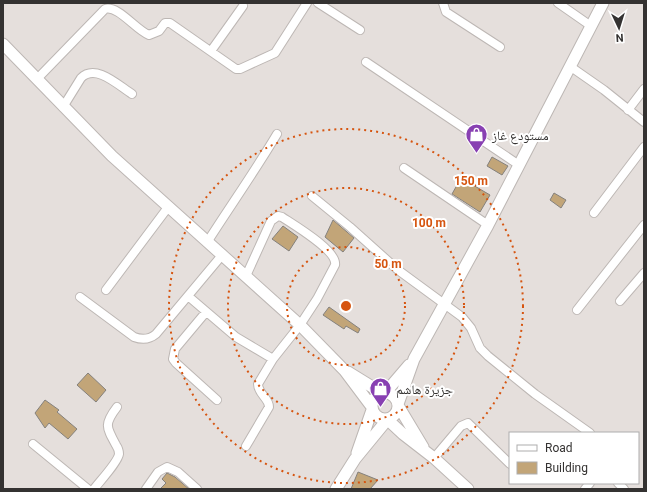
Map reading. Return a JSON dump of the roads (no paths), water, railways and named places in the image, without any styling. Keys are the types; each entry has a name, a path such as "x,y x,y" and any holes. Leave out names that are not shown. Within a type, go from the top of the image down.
{"street":[{"path":"37,79 104,9 108,8 117,12 143,33 149,35 159,31 165,23 170,23 236,69 244,68 270,56 280,48 307,3"},
{"path":"318,3 360,30"},
{"path":"443,3 446,12 500,47"},
{"path":"558,3 591,26"},
{"path":"336,489 355,459 387,420 396,415 414,359 488,224 571,67 602,3"},
{"path":"211,51 243,6"},
{"path":"3,44 112,156 223,254 300,325 345,371 378,418 387,420 402,434 424,449 468,489"},
{"path":"366,62 519,165"},
{"path":"571,67 644,122"},
{"path":"63,107 85,74 91,73 103,75 132,94"},
{"path":"628,110 644,89"},
{"path":"208,241 244,183 256,170 277,134"},
{"path":"594,213 644,147"},
{"path":"404,168 488,224"},
{"path":"312,196 350,227 398,270 468,323 476,342 488,356 535,394 589,432"},
{"path":"106,290 169,206"},
{"path":"246,276 271,221 275,217 282,217 332,254 335,259 334,265 300,325 273,359 258,384 259,392 269,402 269,407 246,446"},
{"path":"577,310 644,225"},
{"path":"80,297 134,338 148,338 156,334 223,254"},
{"path":"620,301 644,273"},
{"path":"188,296 243,342 273,359"},
{"path":"206,312 175,349 173,359 217,400"},
{"path":"355,459 375,398 384,393 414,359"},
{"path":"345,371 384,393 394,396 424,449"},
{"path":"94,489 118,458 119,450 108,431 107,425 108,418 117,407"},
{"path":"434,458 461,426 468,423 509,463"},
{"path":"33,444 88,489"},
{"path":"146,489 158,472 167,467 178,472 197,489"}],"place":[{"name":"مستودع غاز","path":"477,154"},
{"name":"جزيرة هاشم","path":"380,408"}]}
